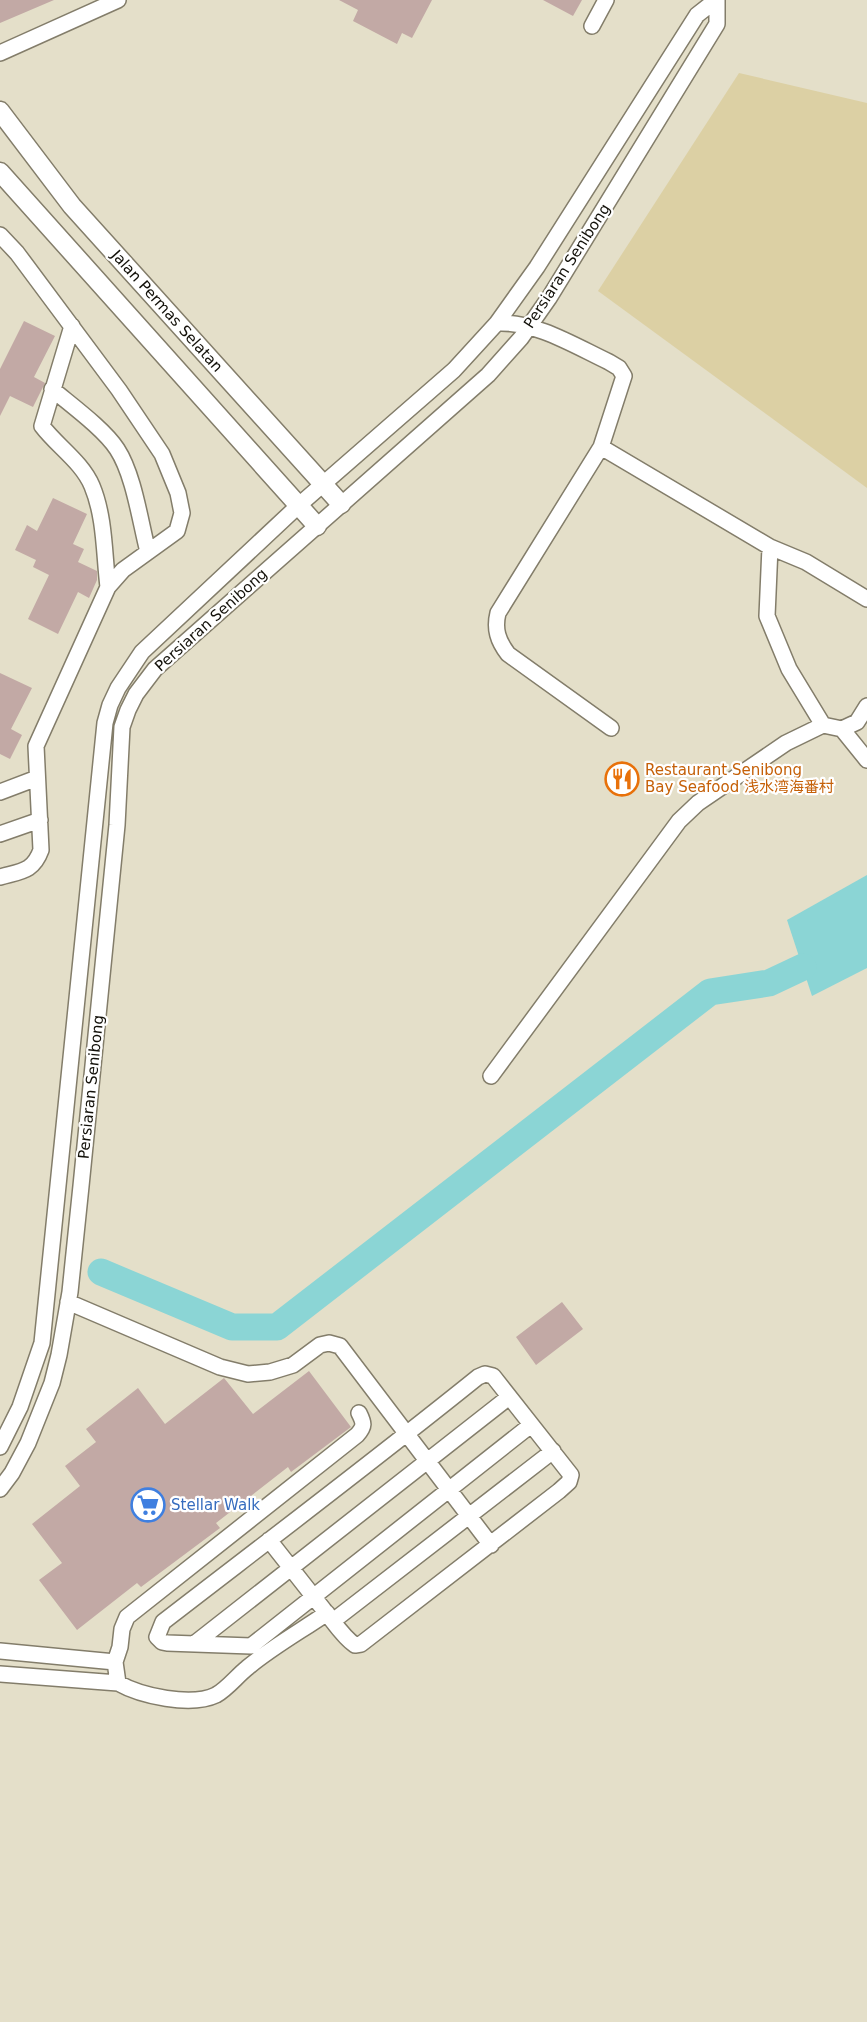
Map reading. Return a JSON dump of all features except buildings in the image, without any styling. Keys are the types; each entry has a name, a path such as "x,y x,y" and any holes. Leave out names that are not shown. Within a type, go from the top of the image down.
{"main road":[{"name":"Jalan Permas Selatan","path":"0,111 72,206 341,504"},
{"path":"0,172 45,225 317,526"},
{"path":"45,225 63,230 69,228 73,218 72,206"}],"street":[{"path":"0,53 118,0"},
{"path":"592,26 606,0"},
{"name":"Persiaran Senibong","path":"0,1447 20,1407 42,1343 105,723 110,705 128,669 142,652 298,506 454,370 497,323 537,267 697,15 717,0"},
{"name":"Persiaran Senibong","path":"0,1489 12,1473 41,1411 59,1355 69,1297 117,825 122,728 128,710 136,694 155,669 488,375 530,326 717,24 717,0"},
{"path":"0,235 17,253 72,326 162,454 178,493 182,513 177,531 123,570 108,587 36,746 41,850 38,860 30,868 0,877"},
{"path":"497,323 510,322 530,326 609,362 622,372 623,381 601,447 498,613 497,625 499,642 508,654 611,728"},
{"path":"72,326 42,426 73,459 92,485 102,530 108,587"},
{"path":"52,389 117,449 128,472 148,552"},
{"path":"601,447 770,547 806,562 867,599"},
{"path":"770,547 767,616 789,669 823,725"},
{"path":"491,1076 679,821 698,803 786,743 823,725 842,729 857,723 867,706"},
{"path":"842,729 867,760"},
{"path":"0,792 38,778"},
{"path":"0,834 40,820"},
{"path":"69,1297 220,1367 248,1374 281,1370 293,1365 320,1345 335,1344 345,1350 491,1545"},
{"path":"269,1540 314,1596 348,1640 355,1645 361,1644 491,1545 569,1482 571,1475 493,1376 484,1374 478,1377 163,1622 157,1637 162,1642 251,1646 314,1596 531,1425"},
{"path":"194,1644 509,1397"},
{"path":"118,1683 115,1662 127,1617 357,1435 363,1428 358,1413"},
{"path":"0,1674 118,1683 131,1690 158,1698 197,1700 214,1696 248,1666 330,1617 470,1516 553,1452"},
{"path":"0,1651 115,1662"}],"shaded area":[{"path":"739,73 867,103 867,488 598,291"}],"water":[{"path":"867,875 867,968 812,996 787,920"}],"waterway":[{"path":"101,1272 232,1327 277,1327 710,992 769,983 803,967"}],"place":[{"name":"Restaurant Senibong Bay Seafood 浅水湾海番村","path":"622,779"},
{"name":"Stellar Walk","path":"148,1505"}]}
